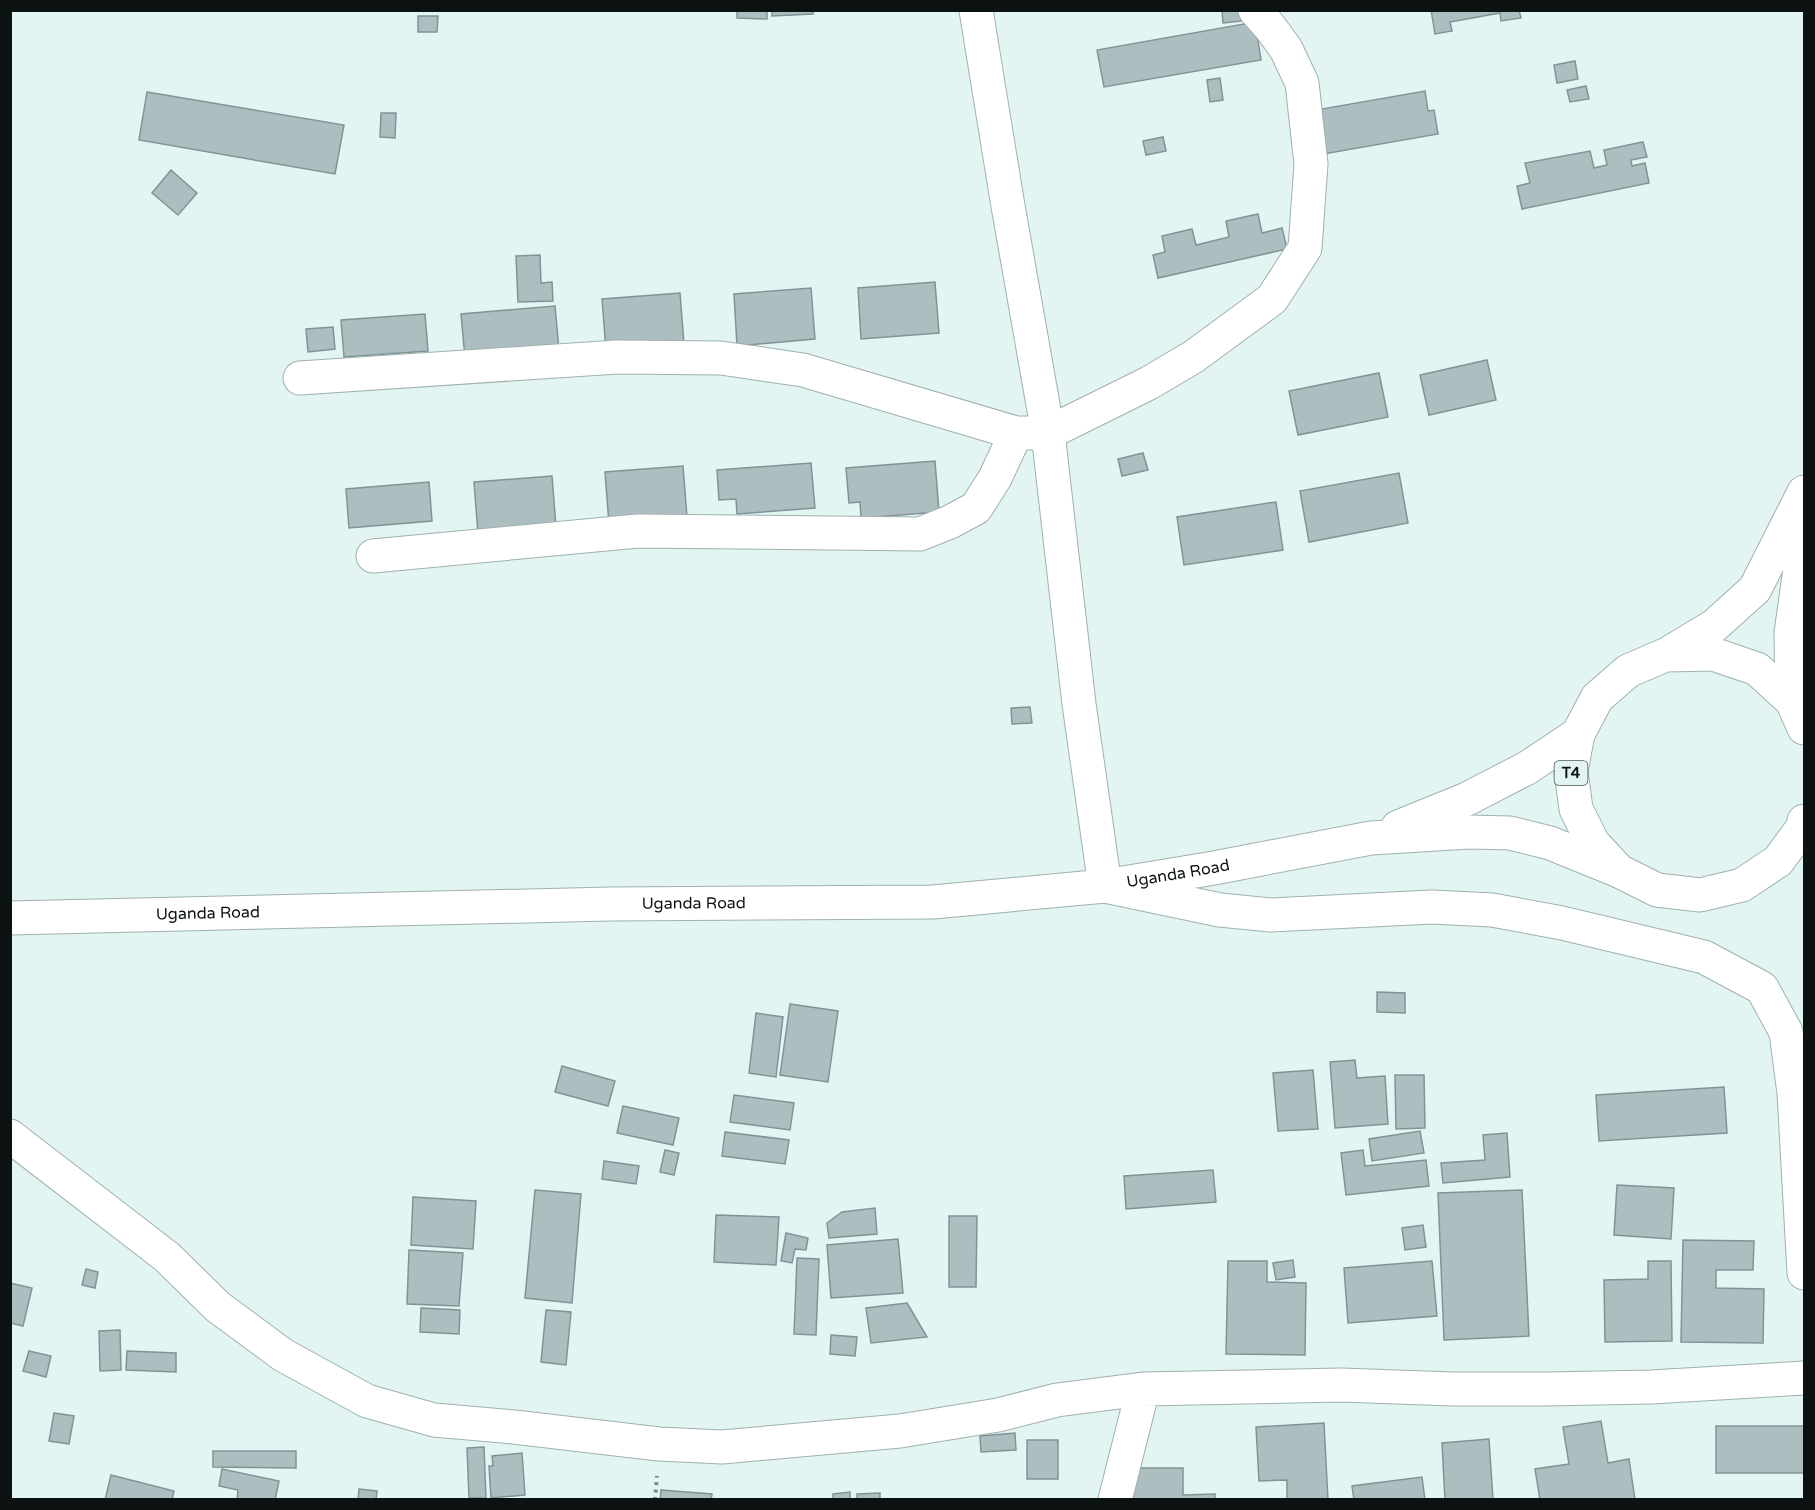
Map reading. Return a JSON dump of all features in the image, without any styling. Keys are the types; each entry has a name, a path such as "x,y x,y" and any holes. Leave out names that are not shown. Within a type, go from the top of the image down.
{"main road":[{"path":"976,10 1008,206 1032,433 1078,704 1105,886 1220,910 1270,915 1432,907 1492,910 1562,923 1704,957 1762,988 1786,1032 1794,1093 1804,1273"},
{"path":"373,556 638,531 920,534 976,508 995,477 1032,433 1149,383 1193,357 1272,299 1305,248 1311,164 1302,83 1286,49 1255,10"},
{"path":"300,378 617,357 721,358 803,370 1032,433"},
{"name":"T4","path":"1804,492 1755,589 1714,626 1665,655 1628,671 1597,698 1578,734 1571,771 1576,809 1593,843 1619,871 1657,890 1700,895 1742,885 1791,859 1804,821"},
{"name":"T4","path":"1790,520 1800,569 1791,633 1798,714"},
{"name":"T4","path":"1665,655 1713,654 1757,669 1798,714"},
{"name":"Uganda Road","path":"1371,838 1467,799 1527,768 1578,734"},
{"name":"Uganda Road","path":"10,918 610,904 933,902 1105,886 1371,838 1469,832 1510,833 1551,843 1619,871"},
{"path":"10,1136 167,1257 218,1307 283,1355 367,1401 434,1420 659,1444 722,1447 798,1442 900,1431 998,1415 1057,1400 1143,1389 1341,1385 1454,1389 1557,1389 1651,1387 1804,1378"},
{"path":"1115,1500 1143,1389"}],"building":[{"path":"737,10 767,10 767,19 737,18"},
{"path":"772,10 813,10 813,14 772,16"},
{"path":"1222,10 1249,10 1250,20 1223,23"},
{"path":"1431,10 1519,10 1521,18 1501,21 1500,13 1450,22 1452,31 1435,34"},
{"path":"418,16 438,16 437,32 418,32"},
{"path":"1255,22 1261,60 1104,87 1097,50"},
{"path":"1575,61 1578,79 1557,83 1554,65"},
{"path":"1220,78 1223,100 1210,102 1207,80"},
{"path":"1586,86 1589,99 1570,102 1567,90"},
{"path":"1425,91 1428,111 1434,110 1438,134 1301,158 1293,114"},
{"path":"147,92 344,125 335,174 139,140"},
{"path":"381,113 396,113 395,138 380,137"},
{"path":"1163,137 1166,151 1146,155 1143,141"},
{"path":"1643,142 1647,157 1631,160 1632,166 1645,163 1649,183 1522,209 1517,186 1530,183 1525,163 1590,151 1594,168 1607,165 1604,150"},
{"path":"171,170 197,193 178,215 152,193"},
{"path":"1258,214 1262,233 1282,228 1287,249 1158,278 1153,255 1165,252 1162,236 1192,229 1196,245 1229,237 1226,221"},
{"path":"540,255 541,283 552,282 553,301 518,302 516,256"},
{"path":"935,282 939,333 861,339 858,288"},
{"path":"811,288 815,339 737,346 734,294"},
{"path":"680,293 684,344 606,350 602,299"},
{"path":"555,306 559,350 465,358 461,314"},
{"path":"425,314 428,351 344,357 341,320"},
{"path":"333,327 335,349 308,352 306,329"},
{"path":"1487,360 1496,400 1429,415 1420,375"},
{"path":"1379,373 1388,417 1298,435 1289,391"},
{"path":"1143,453 1148,470 1122,476 1118,459"},
{"path":"935,461 939,512 861,518 860,502 849,503 846,468"},
{"path":"811,463 815,508 737,514 736,499 719,500 717,470"},
{"path":"683,466 687,517 609,524 605,472"},
{"path":"1399,473 1408,523 1309,542 1300,491"},
{"path":"552,476 556,527 478,534 474,482"},
{"path":"429,482 432,521 349,528 346,489"},
{"path":"1276,502 1283,550 1184,565 1177,517"},
{"path":"1030,707 1032,723 1012,724 1011,708"},
{"path":"1377,992 1405,993 1405,1013 1377,1012"},
{"path":"790,1004 838,1011 828,1082 780,1075"},
{"path":"756,1013 783,1017 776,1077 749,1073"},
{"path":"1355,1060 1357,1078 1385,1076 1388,1124 1335,1128 1330,1062"},
{"path":"562,1066 615,1081 608,1106 555,1092"},
{"path":"1313,1070 1318,1129 1278,1131 1273,1073"},
{"path":"1395,1075 1424,1075 1425,1128 1396,1129"},
{"path":"1724,1087 1727,1133 1599,1141 1596,1095"},
{"path":"734,1095 794,1103 790,1130 730,1122"},
{"path":"623,1106 679,1118 673,1145 617,1133"},
{"path":"1420,1131 1424,1153 1372,1161 1369,1139"},
{"path":"725,1132 789,1140 785,1164 722,1156"},
{"path":"1507,1133 1510,1177 1443,1183 1441,1163 1485,1160 1483,1135"},
{"path":"665,1150 679,1153 674,1175 660,1172"},
{"path":"1363,1150 1365,1166 1426,1160 1429,1186 1346,1195 1341,1153"},
{"path":"604,1161 639,1166 636,1184 602,1179"},
{"path":"1213,1170 1216,1202 1126,1209 1124,1176"},
{"path":"1617,1185 1674,1188 1671,1239 1614,1235"},
{"path":"535,1190 581,1194 572,1303 525,1298"},
{"path":"1522,1190 1529,1336 1444,1340 1438,1193"},
{"path":"413,1197 476,1201 473,1249 411,1245"},
{"path":"875,1208 877,1234 829,1238 827,1223 842,1212"},
{"path":"716,1215 779,1217 776,1265 714,1262"},
{"path":"949,1216 977,1216 976,1287 949,1287"},
{"path":"1423,1225 1426,1247 1405,1250 1402,1228"},
{"path":"786,1233 808,1238 806,1250 795,1249 792,1263 781,1261"},
{"path":"898,1239 903,1293 831,1298 827,1245"},
{"path":"1683,1240 1754,1241 1753,1270 1716,1270 1716,1288 1764,1289 1763,1343 1681,1342"},
{"path":"409,1250 463,1253 459,1306 407,1304"},
{"path":"797,1258 819,1259 816,1335 794,1334"},
{"path":"1293,1260 1295,1277 1276,1280 1273,1263"},
{"path":"1228,1261 1267,1261 1267,1282 1306,1283 1305,1355 1226,1354"},
{"path":"1432,1261 1437,1316 1348,1323 1344,1268"},
{"path":"1648,1261 1671,1261 1672,1341 1605,1342 1604,1280 1648,1279"},
{"path":"86,1269 98,1272 95,1288 82,1285"},
{"path":"10,1283 32,1288 23,1326 10,1323"},
{"path":"907,1303 927,1337 871,1343 866,1308"},
{"path":"421,1308 460,1310 459,1334 420,1332"},
{"path":"546,1310 571,1312 566,1365 541,1362"},
{"path":"120,1330 121,1370 100,1371 99,1331"},
{"path":"831,1335 857,1337 855,1356 830,1354"},
{"path":"29,1351 51,1356 46,1377 23,1371"},
{"path":"127,1351 176,1353 176,1372 126,1370"},
{"path":"54,1413 74,1416 69,1444 49,1441"},
{"path":"1601,1421 1608,1463 1629,1459 1635,1500 1540,1500 1535,1469 1569,1464 1563,1427"},
{"path":"1324,1423 1328,1500 1287,1500 1287,1480 1259,1481 1256,1427"},
{"path":"1716,1426 1804,1426 1804,1473 1716,1473"},
{"path":"1015,1433 1016,1450 981,1452 980,1436"},
{"path":"1489,1439 1493,1500 1445,1500 1442,1443"},
{"path":"1027,1440 1058,1440 1058,1479 1027,1479"},
{"path":"484,1447 486,1498 469,1498 467,1448"},
{"path":"213,1451 296,1451 296,1468 213,1467"},
{"path":"522,1453 525,1495 491,1498 489,1466 493,1466 492,1456"},
{"path":"1125,1468 1183,1468 1183,1495 1215,1494 1215,1500 1126,1500"},
{"path":"222,1469 279,1481 275,1500 237,1500 238,1490 219,1486"},
{"path":"111,1475 174,1491 172,1500 105,1500"},
{"path":"1422,1477 1425,1500 1354,1500 1352,1486"},
{"path":"359,1489 377,1491 376,1500 358,1500"},
{"path":"661,1490 712,1494 711,1500 660,1500"},
{"path":"850,1492 850,1500 833,1500 833,1494"},
{"path":"880,1493 880,1500 857,1500 857,1494"}]}
